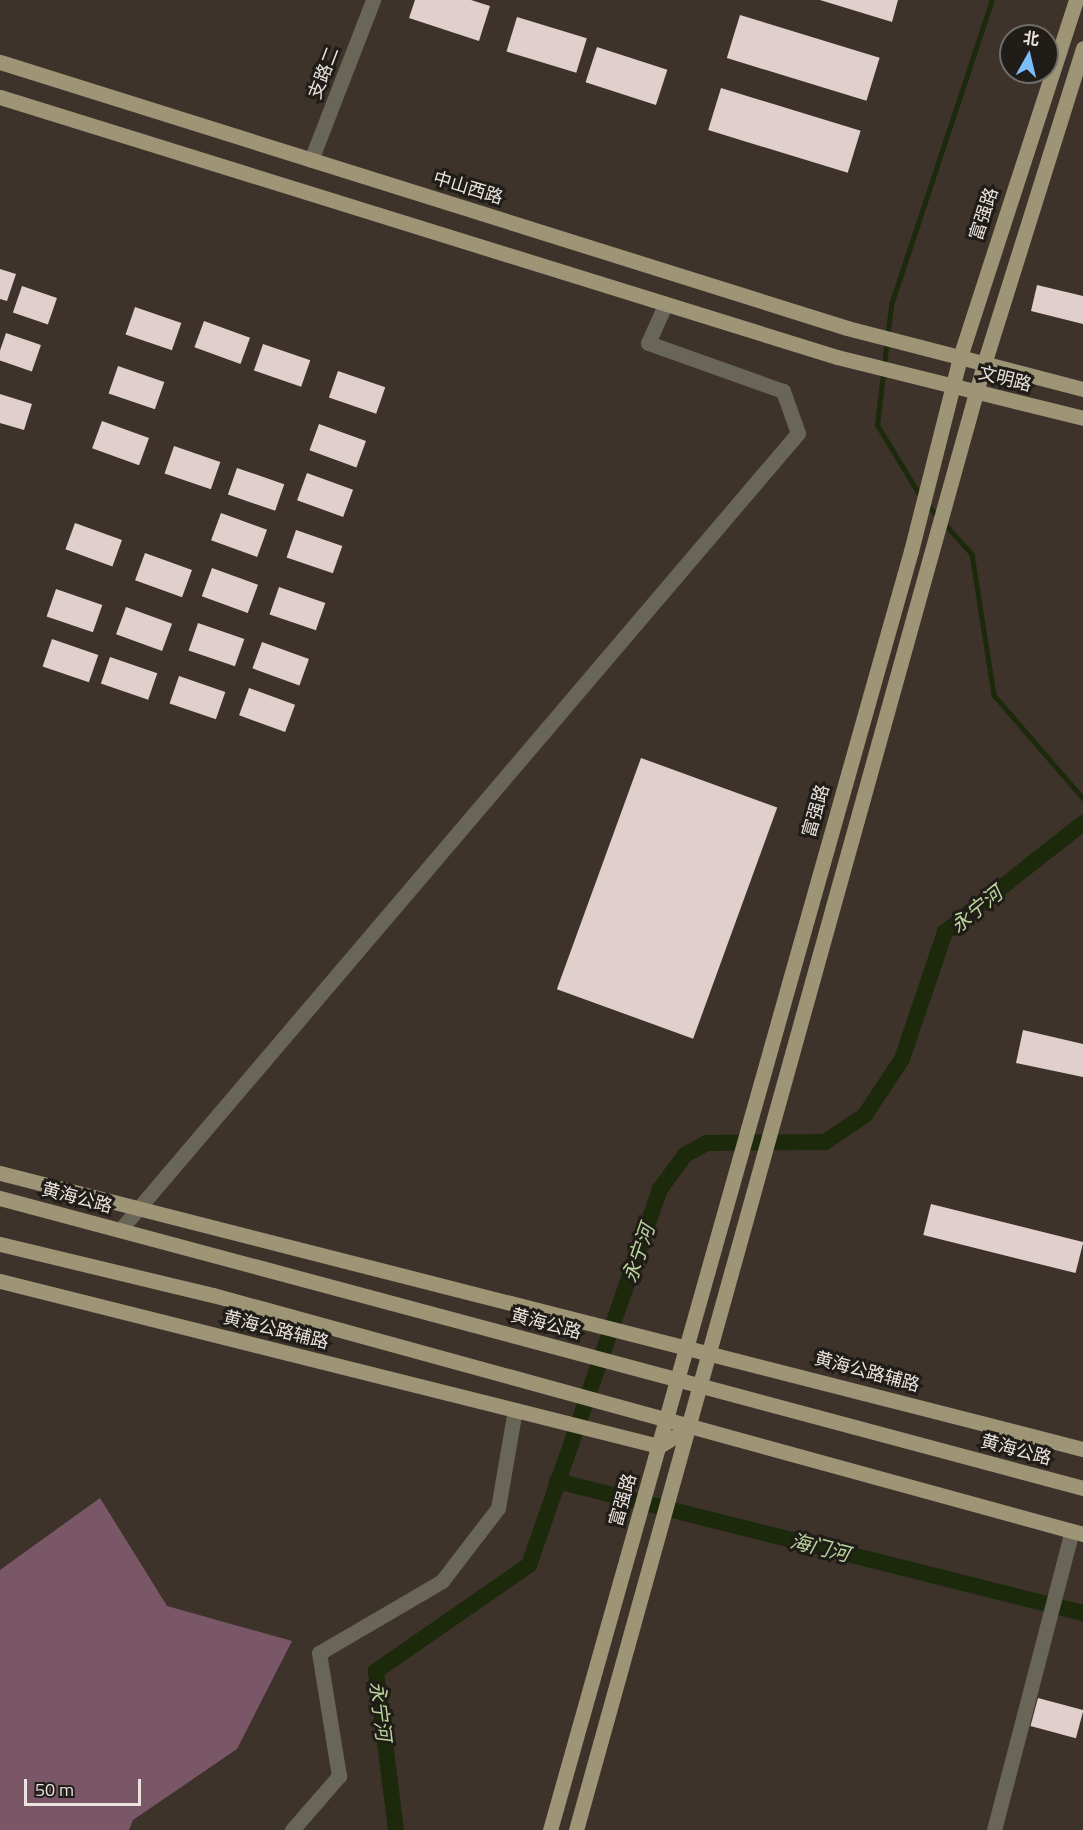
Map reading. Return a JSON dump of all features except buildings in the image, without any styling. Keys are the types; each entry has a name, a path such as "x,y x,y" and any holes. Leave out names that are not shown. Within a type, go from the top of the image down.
{"main road":[{"name":"富强路","path":"550,1830 688,1345 758,1080 910,551 960,357 1076,0"},
{"path":"576,1830 678,1476 783,1082 933,562 984,364 1083,48"},
{"name":"中山西路","path":"0,62 847,328 925,348"},
{"path":"0,97 665,305"},
{"name":"文明路","path":"665,305 837,357 1083,418"},
{"name":"文明路","path":"925,348 1083,389"},
{"path":"0,1173 138,1210"},
{"name":"黄海公路","path":"0,1198 630,1366 702,1388 1083,1488"},
{"name":"黄海公路辅路","path":"138,1210 641,1333 1083,1449"},
{"path":"0,1244 213,1295 1078,1533"},
{"name":"黄海公路辅路","path":"0,1281 659,1446"},
{"path":"659,1446 691,1426"}],"street":[{"name":"支路二","path":"311,160 373,0"},
{"path":"120,1230 798,433 783,391 648,343 665,305"},
{"path":"292,1830 339,1776 319,1653 442,1581 498,1508 515,1410"},
{"path":"994,1830 1078,1533"}],"shaded area":[{"path":"100,1498 167,1606 292,1641 237,1749 133,1820 129,1830 0,1830 0,1570"}],"waterway":[{"path":"920,496 877,425 891,305 992,0"},
{"path":"926,503 938,517"},
{"path":"944,523 972,554 994,695 1083,798"},
{"name":"永宁河","path":"396,1830 376,1671 529,1565 660,1189 685,1155 707,1143 825,1142 865,1115 902,1059 945,932 1083,823"},
{"name":"海门河","path":"557,1481 1083,1613"}]}
